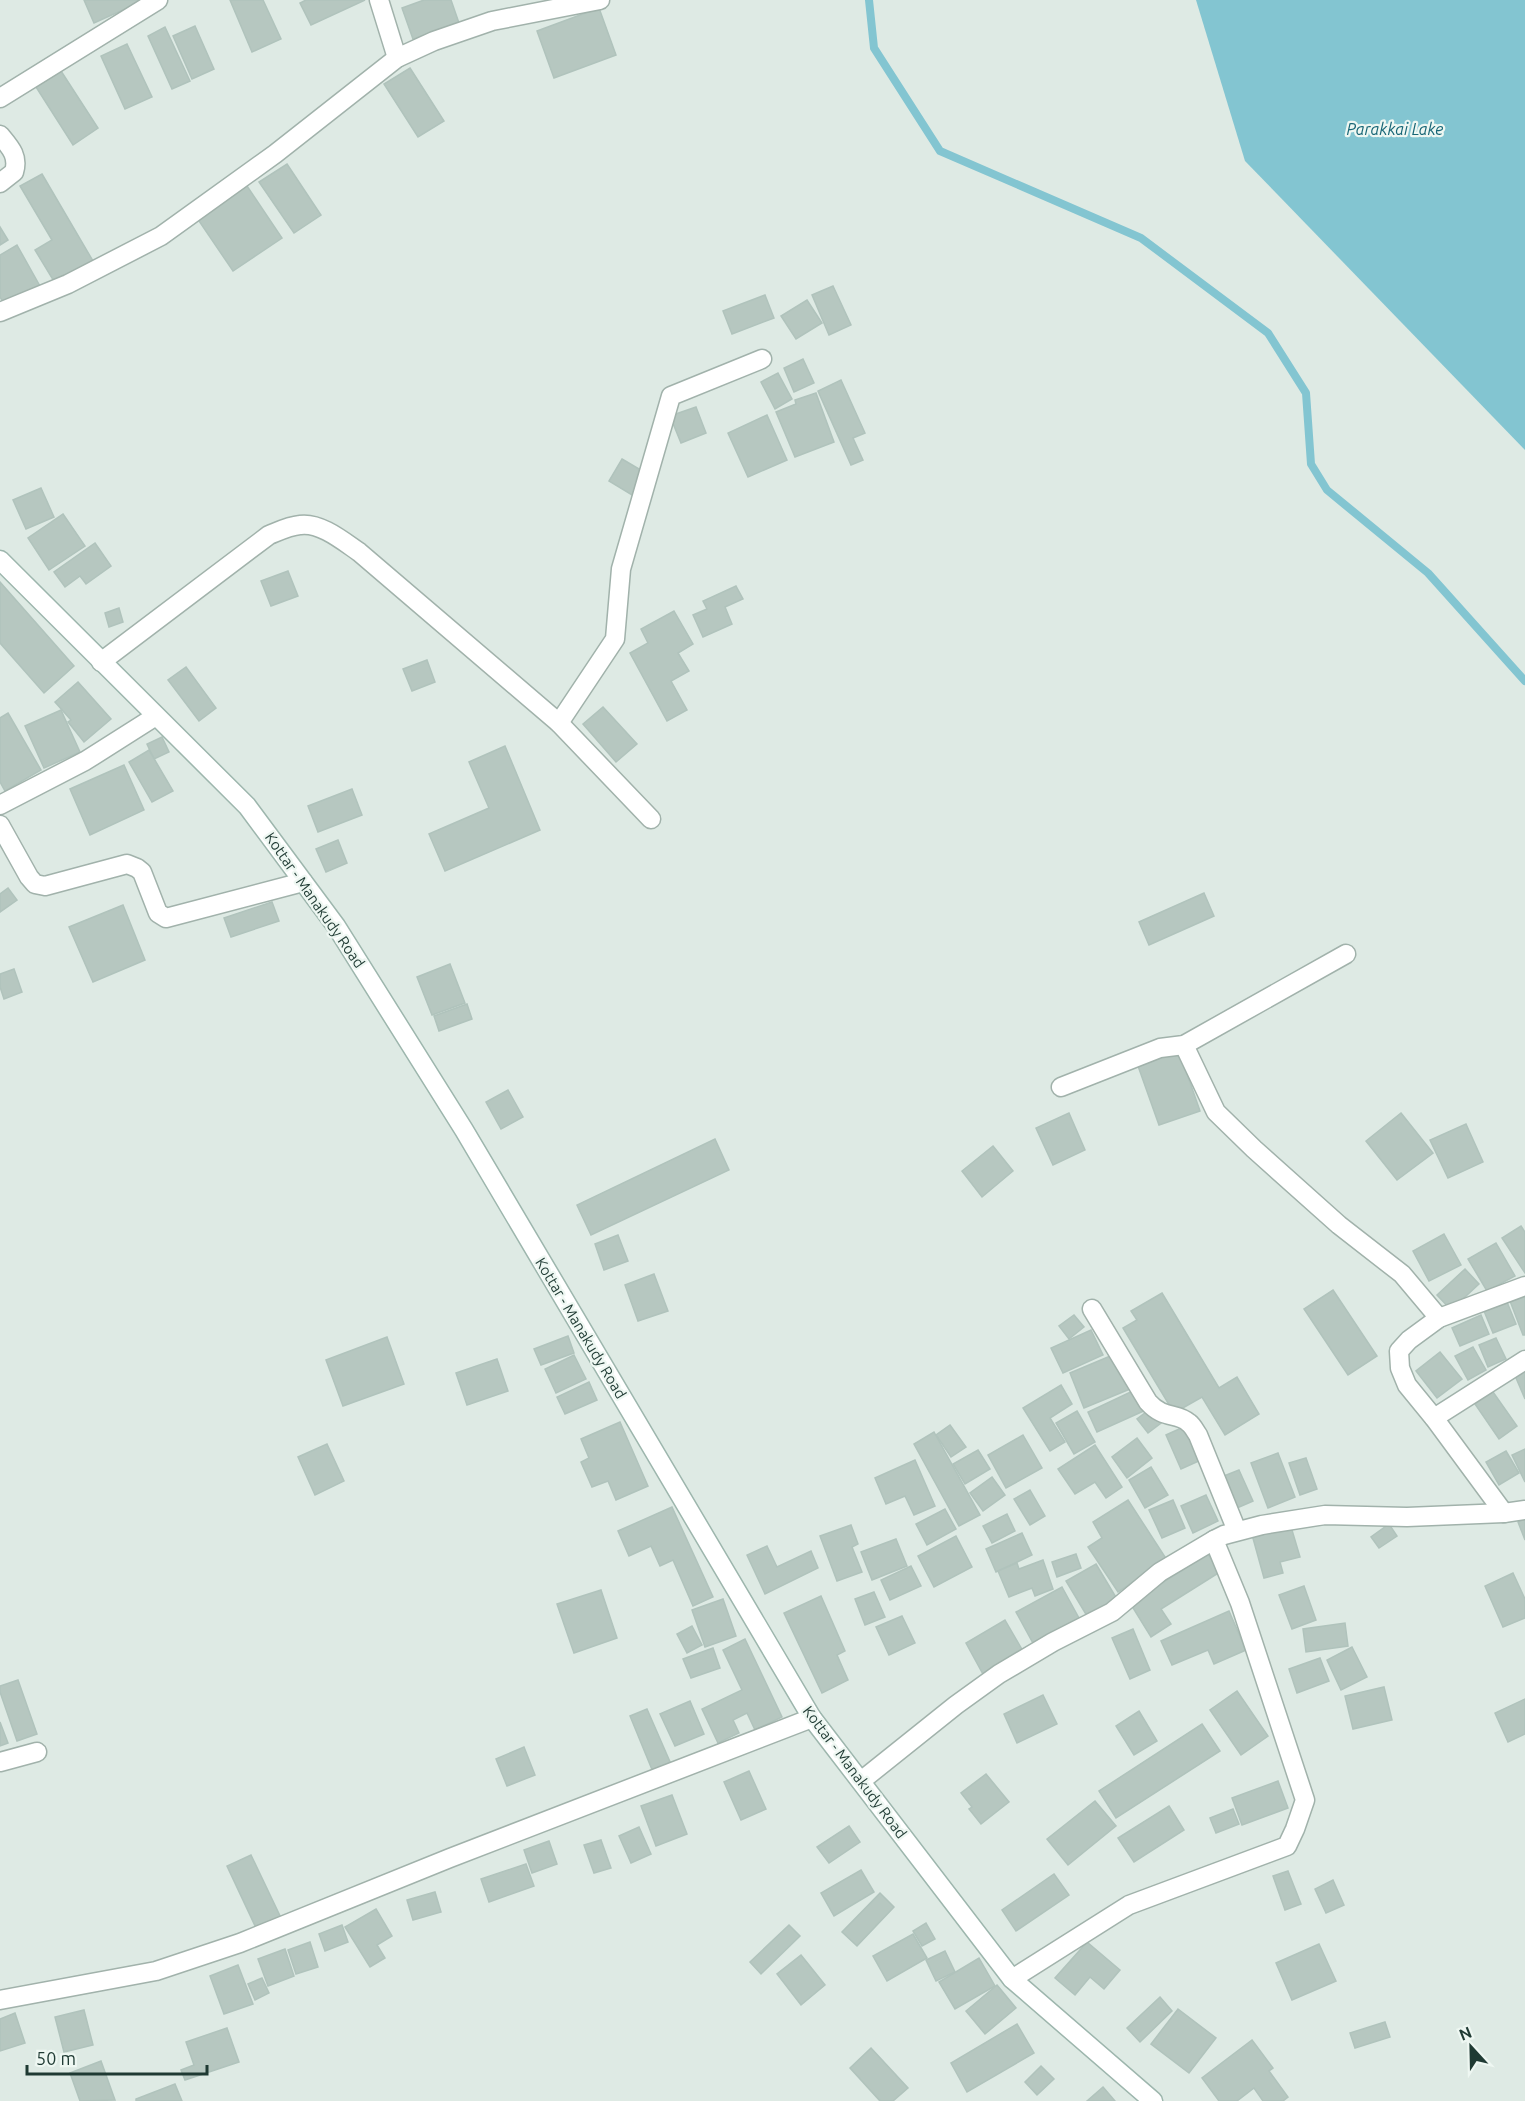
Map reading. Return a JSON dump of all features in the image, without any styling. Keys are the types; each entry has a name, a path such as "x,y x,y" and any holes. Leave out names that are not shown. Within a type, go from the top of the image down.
{"street":[{"path":"0,98 158,0"},
{"path":"379,0 398,58"},
{"path":"0,312 68,284 161,236 275,154 398,58 434,41 492,21 600,0"},
{"path":"0,135 14,152 16,159 14,172 0,183"},
{"path":"559,723 615,639 621,569 671,396 762,359"},
{"path":"101,662 269,535 301,524 311,525 336,536 359,552 559,723 651,819"},
{"name":"Kottar - Manakudy Road","path":"0,560 247,806 336,926 464,1130 812,1718 1012,1979 1153,2101"},
{"path":"0,804 86,761 156,716"},
{"path":"0,825 34,884 45,886 127,864 142,872 156,910 166,918 303,882"},
{"path":"1061,1087 1160,1048 1185,1045 1346,954"},
{"path":"1185,1045 1216,1112 1339,1225 1402,1274 1439,1318"},
{"path":"1504,1513 1407,1385 1399,1359 1399,1351 1409,1340 1439,1318 1525,1286"},
{"path":"1092,1309 1155,1410 1189,1423 1198,1435 1237,1531"},
{"path":"1434,1418 1525,1360"},
{"path":"861,1781 956,1705 999,1674 1053,1642 1112,1612 1160,1572 1224,1534 1262,1525 1325,1515 1407,1517 1525,1510"},
{"path":"1012,1979 1129,1905 1287,1846 1295,1829 1305,1800 1240,1603 1214,1540"},
{"path":"0,2000 156,1971 240,1943 450,1858 812,1718"},
{"path":"0,1762 37,1752"}],"water":[{"name":"Parakkai Lake","path":"1196,0 1525,0 1525,450 1245,161"}],"building":[{"path":"84,0 145,0 94,23"},
{"path":"230,0 263,0 281,39 252,52"},
{"path":"306,0 365,0 311,25 300,3"},
{"path":"424,0 451,0 459,23 413,39 402,8"},
{"path":"599,8 616,55 554,78 537,31"},
{"path":"195,26 214,69 192,79 173,36"},
{"path":"165,27 190,81 172,89 148,36"},
{"path":"127,44 152,97 125,109 101,56"},
{"path":"410,68 444,121 418,137 384,84"},
{"path":"61,71 98,128 73,145 36,87"},
{"path":"287,164 321,215 294,233 259,182"},
{"path":"42,174 93,261 55,283 35,250 52,240 20,186"},
{"path":"247,186 282,238 233,271 197,218"},
{"path":"0,227 8,240 0,245"},
{"path":"17,245 41,288 6,307 0,297 0,255"},
{"path":"833,286 851,325 829,335 812,295"},
{"path":"765,295 774,318 732,334 723,311"},
{"path":"807,300 822,323 796,339 781,316"},
{"path":"803,359 814,383 794,392 784,368"},
{"path":"778,373 792,399 775,409 761,382"},
{"path":"841,380 865,433 853,438 863,460 851,465 818,391"},
{"path":"816,393 834,442 795,457 776,412 796,404 795,400"},
{"path":"696,407 706,433 681,443 670,416"},
{"path":"767,415 787,460 748,477 728,433"},
{"path":"622,459 651,476 637,498 609,481"},
{"path":"41,488 54,517 26,529 13,500"},
{"path":"63,514 85,546 49,570 28,538"},
{"path":"95,543 111,566 86,584 80,576 65,587 54,572"},
{"path":"288,571 298,596 271,606 261,581"},
{"path":"0,582 74,666 44,693 0,643"},
{"path":"736,586 743,599 725,607 732,624 703,637 693,615 707,609 703,601"},
{"path":"119,608 123,622 109,627 105,613"},
{"path":"674,611 693,644 678,653 689,671 671,681 687,710 667,721 630,653 648,643 641,629"},
{"path":"427,660 435,682 412,691 403,669"},
{"path":"186,667 216,708 199,721 168,680"},
{"path":"78,682 111,719 84,742 68,722 71,720 55,702"},
{"path":"603,707 637,744 616,762 583,724"},
{"path":"61,710 80,752 44,768 25,726"},
{"path":"8,713 41,770 5,791 0,782 0,718"},
{"path":"162,737 169,752 154,759 147,744"},
{"path":"505,746 540,830 445,871 429,834 489,808 469,762"},
{"path":"149,750 173,791 152,802 129,762"},
{"path":"124,765 144,810 90,835 70,789"},
{"path":"352,789 362,815 318,832 308,806"},
{"path":"338,840 347,863 326,872 316,849"},
{"path":"8,888 17,900 0,912 0,894"},
{"path":"1204,893 1214,916 1149,945 1139,922"},
{"path":"272,902 279,921 231,937 224,918"},
{"path":"123,905 145,960 93,982 69,927"},
{"path":"450,964 465,1003 432,1015 417,977"},
{"path":"14,969 22,992 4,999 0,987 0,974"},
{"path":"467,1004 472,1019 439,1031 434,1016"},
{"path":"1179,1051 1200,1111 1159,1125 1138,1066"},
{"path":"508,1090 523,1117 501,1129 486,1102"},
{"path":"1069,1113 1085,1150 1053,1165 1036,1128"},
{"path":"1401,1113 1433,1153 1397,1180 1366,1141"},
{"path":"1466,1124 1483,1162 1448,1178 1430,1140"},
{"path":"715,1139 729,1170 591,1235 577,1205"},
{"path":"993,1146 1013,1171 982,1197 962,1171"},
{"path":"1521,1226 1525,1232 1525,1273 1502,1238"},
{"path":"1444,1234 1461,1265 1429,1281 1413,1251"},
{"path":"618,1235 628,1261 604,1270 595,1244"},
{"path":"1496,1243 1515,1276 1487,1291 1468,1259"},
{"path":"1465,1269 1479,1284 1451,1310 1437,1295"},
{"path":"654,1274 668,1311 638,1321 625,1285"},
{"path":"1333,1290 1377,1356 1348,1375 1304,1309"},
{"path":"1162,1293 1219,1388 1237,1377 1259,1414 1225,1435 1202,1397 1174,1413 1123,1328 1137,1320 1131,1311"},
{"path":"1525,1295 1525,1335 1523,1335 1510,1301"},
{"path":"1507,1302 1516,1324 1493,1333 1484,1311"},
{"path":"1074,1315 1084,1327 1069,1339 1059,1326"},
{"path":"1481,1315 1489,1334 1460,1346 1452,1328"},
{"path":"1091,1330 1103,1355 1063,1373 1051,1348"},
{"path":"568,1336 574,1353 541,1365 534,1349"},
{"path":"387,1337 404,1384 343,1406 326,1360"},
{"path":"1496,1338 1506,1359 1488,1367 1479,1345"},
{"path":"1473,1347 1486,1370 1468,1380 1455,1356"},
{"path":"1440,1352 1462,1379 1437,1398 1416,1371"},
{"path":"1115,1354 1130,1389 1084,1408 1070,1373"},
{"path":"574,1355 586,1379 556,1393 545,1369"},
{"path":"497,1359 508,1391 467,1405 456,1373"},
{"path":"1525,1366 1525,1399 1513,1371"},
{"path":"589,1382 597,1400 565,1414 557,1397"},
{"path":"1061,1385 1072,1404 1050,1418 1065,1442 1050,1451 1023,1408"},
{"path":"1139,1388 1148,1409 1097,1432 1088,1412"},
{"path":"1493,1392 1517,1426 1499,1439 1475,1404"},
{"path":"1150,1409 1161,1423 1148,1433 1137,1419"},
{"path":"1077,1411 1095,1442 1074,1454 1056,1423"},
{"path":"620,1422 648,1486 616,1500 608,1481 592,1487 581,1462 589,1458 581,1439"},
{"path":"950,1425 966,1447 951,1457 936,1435"},
{"path":"1188,1425 1203,1459 1181,1469 1166,1435"},
{"path":"934,1432 980,1515 959,1526 914,1444"},
{"path":"1023,1435 1042,1468 1006,1488 988,1455"},
{"path":"1137,1438 1152,1458 1127,1478 1112,1457"},
{"path":"327,1444 344,1481 315,1495 298,1457"},
{"path":"1095,1445 1122,1487 1106,1498 1095,1482 1075,1494 1058,1469"},
{"path":"1525,1449 1525,1482 1512,1455"},
{"path":"978,1450 990,1469 965,1484 953,1464"},
{"path":"1506,1451 1519,1473 1499,1485 1486,1462"},
{"path":"1278,1453 1295,1497 1268,1508 1251,1463"},
{"path":"1306,1458 1317,1489 1300,1495 1289,1463"},
{"path":"915,1460 935,1506 914,1515 905,1496 886,1504 875,1478"},
{"path":"1151,1467 1168,1495 1145,1508 1129,1480"},
{"path":"1239,1470 1253,1501 1237,1508 1224,1476"},
{"path":"992,1477 1005,1495 983,1511 970,1493"},
{"path":"1030,1490 1045,1516 1030,1525 1014,1499"},
{"path":"1206,1495 1218,1521 1193,1533 1181,1506"},
{"path":"1128,1500 1167,1560 1118,1592 1088,1547 1102,1538 1093,1522"},
{"path":"1173,1500 1185,1528 1162,1538 1149,1510"},
{"path":"672,1507 713,1597 693,1606 673,1560 660,1566 651,1546 629,1556 618,1531"},
{"path":"945,1509 956,1529 927,1545 916,1524"},
{"path":"1007,1514 1015,1531 992,1543 983,1526"},
{"path":"1525,1519 1525,1540 1518,1522"},
{"path":"1289,1520 1300,1557 1280,1562 1283,1573 1264,1578 1251,1531"},
{"path":"1389,1524 1397,1536 1379,1548 1371,1537"},
{"path":"851,1525 858,1544 852,1547 862,1572 837,1581 820,1536"},
{"path":"1022,1533 1032,1555 996,1572 986,1549"},
{"path":"956,1536 972,1567 934,1587 918,1556"},
{"path":"896,1539 907,1566 872,1580 861,1552"},
{"path":"767,1546 777,1567 811,1551 818,1568 765,1594 747,1555"},
{"path":"1076,1554 1081,1568 1057,1577 1052,1562"},
{"path":"1208,1554 1220,1572 1161,1609 1171,1624 1151,1637 1130,1603"},
{"path":"1043,1560 1053,1589 1035,1596 1032,1588 1009,1597 998,1571 1017,1563 1019,1569"},
{"path":"1096,1564 1117,1599 1087,1616 1066,1581"},
{"path":"911,1566 921,1586 890,1600 881,1580"},
{"path":"1513,1573 1525,1599 1525,1618 1503,1627 1485,1586"},
{"path":"1304,1586 1316,1620 1292,1629 1279,1595"},
{"path":"1062,1587 1080,1620 1034,1645 1016,1612"},
{"path":"601,1590 617,1638 574,1653 557,1604"},
{"path":"874,1592 885,1617 865,1625 855,1599"},
{"path":"821,1596 845,1651 837,1655 848,1680 822,1693 784,1613"},
{"path":"723,1599 736,1636 705,1647 692,1610"},
{"path":"1229,1611 1246,1650 1214,1664 1208,1650 1172,1665 1161,1641"},
{"path":"902,1616 915,1643 889,1655 876,1627"},
{"path":"1005,1620 1024,1653 984,1676 966,1643"},
{"path":"1345,1623 1348,1646 1306,1652 1303,1629"},
{"path":"692,1626 702,1645 687,1653 677,1634"},
{"path":"1133,1629 1150,1670 1130,1679 1112,1638"},
{"path":"745,1639 782,1717 755,1730 747,1713 733,1720 739,1733 718,1743 702,1709 742,1690 723,1650"},
{"path":"1352,1647 1367,1677 1341,1690 1327,1660"},
{"path":"713,1648 720,1668 691,1678 683,1659"},
{"path":"1320,1658 1329,1681 1297,1693 1289,1669"},
{"path":"18,1680 37,1734 17,1741 0,1686"},
{"path":"1384,1687 1392,1720 1353,1729 1345,1696"},
{"path":"1237,1691 1268,1736 1241,1755 1210,1710"},
{"path":"1043,1695 1057,1724 1017,1743 1004,1714"},
{"path":"1525,1699 1525,1734 1508,1742 1495,1713"},
{"path":"690,1701 704,1734 675,1746 660,1714"},
{"path":"647,1709 671,1764 653,1772 630,1716"},
{"path":"1139,1711 1157,1741 1134,1755 1116,1726"},
{"path":"0,1722 8,1743 0,1746"},
{"path":"1202,1724 1220,1751 1116,1818 1099,1791"},
{"path":"524,1747 535,1775 507,1786 496,1759"},
{"path":"749,1771 766,1809 741,1820 724,1782"},
{"path":"986,1774 1009,1802 981,1824 969,1809 972,1807 961,1793"},
{"path":"1278,1781 1288,1808 1242,1825 1232,1798"},
{"path":"672,1795 687,1834 656,1846 641,1806"},
{"path":"1095,1801 1116,1826 1068,1865 1047,1839"},
{"path":"1169,1806 1184,1830 1134,1862 1118,1838"},
{"path":"1233,1809 1239,1824 1216,1833 1210,1818"},
{"path":"849,1826 860,1842 829,1863 817,1847"},
{"path":"639,1827 651,1854 631,1863 619,1836"},
{"path":"601,1840 611,1868 594,1873 584,1845"},
{"path":"549,1841 557,1864 532,1873 524,1850"},
{"path":"251,1855 281,1918 257,1930 227,1866"},
{"path":"526,1864 534,1886 489,1902 481,1879"},
{"path":"861,1870 874,1892 834,1916 821,1893"},
{"path":"1288,1871 1301,1904 1285,1910 1273,1876"},
{"path":"1054,1874 1069,1895 1016,1931 1002,1910"},
{"path":"1333,1880 1344,1905 1326,1913 1315,1889"},
{"path":"435,1892 441,1912 413,1920 407,1900"},
{"path":"880,1893 894,1907 857,1946 842,1932"},
{"path":"376,1909 392,1936 377,1945 385,1958 370,1967 345,1927"},
{"path":"926,1923 935,1939 922,1946 913,1931"},
{"path":"342,1925 348,1942 325,1951 319,1934"},
{"path":"789,1925 800,1936 761,1974 750,1962"},
{"path":"913,1934 927,1958 887,1981 873,1956"},
{"path":"310,1942 318,1967 296,1974 288,1950"},
{"path":"1087,1942 1120,1970 1104,1989 1090,1977 1075,1995 1055,1978"},
{"path":"1319,1944 1336,1981 1292,2000 1276,1963"},
{"path":"285,1949 294,1976 268,1986 258,1959"},
{"path":"945,1951 955,1972 936,1981 926,1960"},
{"path":"801,1955 825,1985 801,2005 777,1974"},
{"path":"979,1958 995,1986 955,2009 939,1982"},
{"path":"238,1965 253,2004 224,2014 210,1976"},
{"path":"262,1978 269,1993 255,2000 248,1984"},
{"path":"997,1985 1016,2008 985,2034 966,2011"},
{"path":"1160,1997 1172,2011 1140,2042 1127,2028"},
{"path":"1178,2009 1216,2038 1189,2073 1151,2044"},
{"path":"84,2010 93,2045 64,2052 55,2017"},
{"path":"15,2013 25,2043 0,2051 0,2019"},
{"path":"1385,2022 1390,2037 1355,2048 1350,2033"},
{"path":"1017,2024 1034,2053 967,2092 951,2063"},
{"path":"227,2028 239,2062 185,2080 181,2070 194,2065 186,2042"},
{"path":"1252,2040 1273,2068 1269,2071 1288,2097 1283,2101 1263,2101 1254,2088 1237,2101 1219,2101 1202,2078"},
{"path":"871,2048 908,2088 893,2101 880,2101 850,2068"},
{"path":"101,2061 115,2100 80,2101 70,2073"},
{"path":"1041,2066 1054,2079 1037,2095 1025,2082"},
{"path":"175,2084 182,2101 136,2101 136,2099"},
{"path":"1103,2087 1115,2101 1087,2101"}],"waterway":[{"path":"869,0 874,48 940,151 1141,238 1268,333 1306,393 1311,464 1327,490 1428,573 1525,681"}]}
